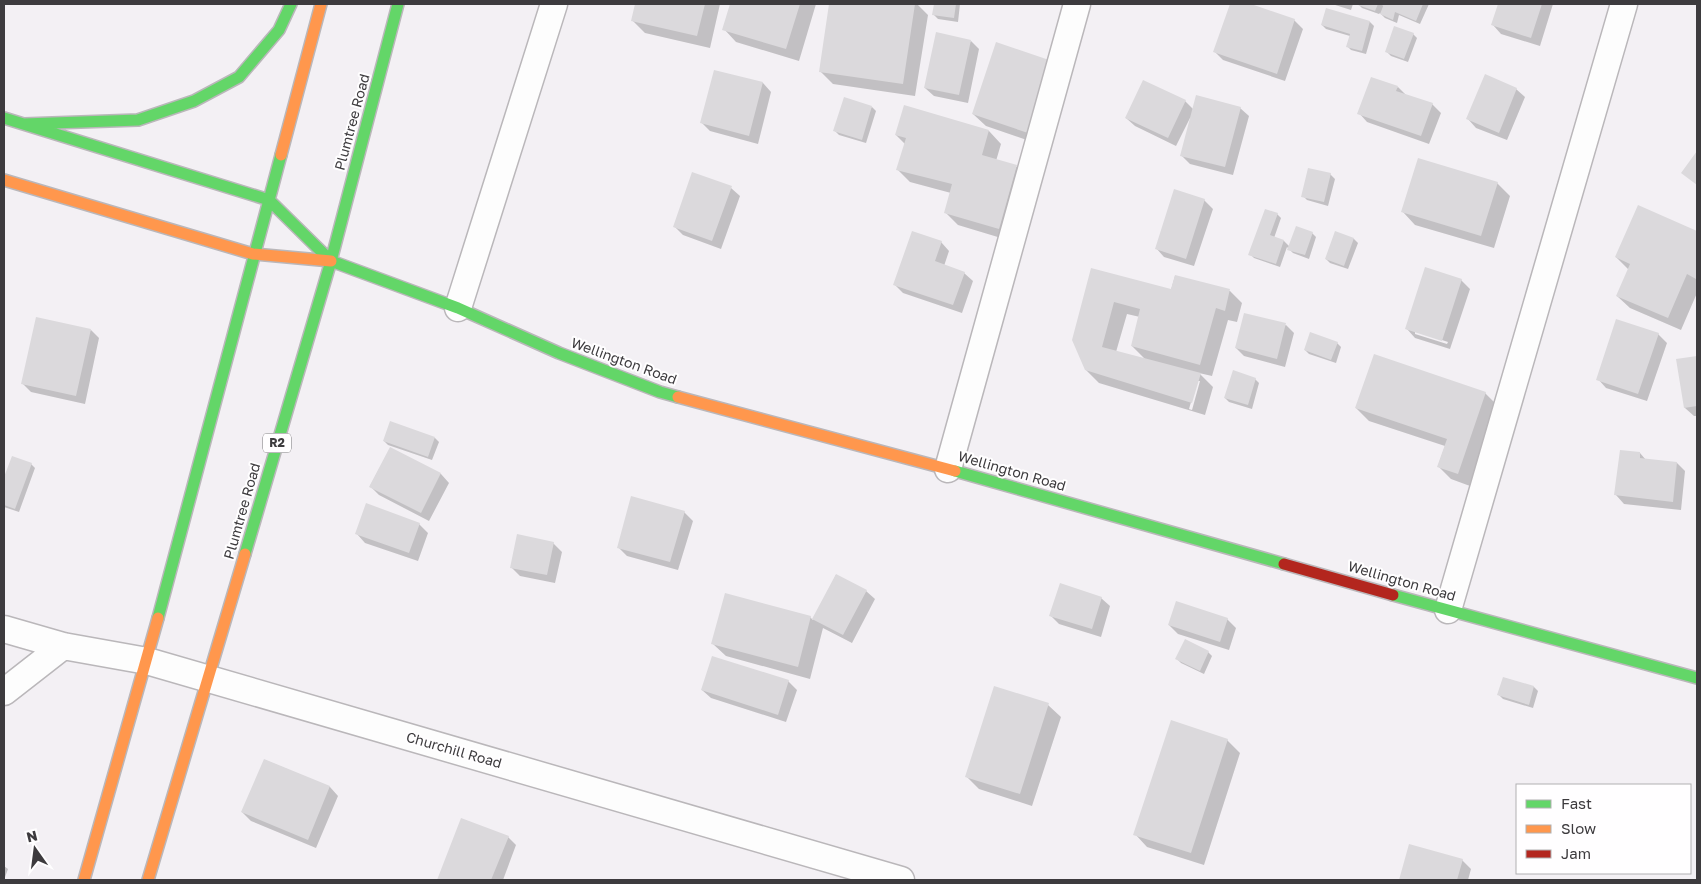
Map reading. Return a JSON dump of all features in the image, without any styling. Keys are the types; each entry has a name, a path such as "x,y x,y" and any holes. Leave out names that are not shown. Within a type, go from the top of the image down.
{"main road":[{"path":"24,124 138,120 194,101 240,77 280,30 291,4"},
{"path":"84,880 147,661 321,4"},
{"name":"Plumtree Road","path":"148,880 209,679 330,260 398,4"},
{"path":"4,118 269,200 330,260"},
{"path":"4,180 254,254 330,260"},
{"name":"Wellington Road","path":"330,260 458,308 559,353 660,392 948,468 1448,610 1697,678"}],"street":[{"path":"458,308 554,4"},
{"path":"948,468 1077,4"},
{"path":"1448,610 1624,4"},
{"name":"Churchill Road","path":"4,629 63,646 147,661 902,880"},
{"path":"4,692 63,646"}],"building":[{"path":"635,4 705,4 697,36 631,21"},
{"path":"730,4 800,4 786,49 722,30"},
{"path":"829,4 915,4 903,84 819,72"},
{"path":"934,4 956,4 954,18 932,15"},
{"path":"1230,4 1251,4 1295,19 1277,74 1213,52"},
{"path":"1355,4 1378,4 1375,11"},
{"path":"1384,4 1423,4 1416,21 1395,12 1393,20 1380,14"},
{"path":"1498,4 1542,4 1531,38 1491,25"},
{"path":"1326,8 1370,21 1362,51 1346,47 1350,34 1321,25"},
{"path":"1394,26 1414,33 1404,59 1385,52"},
{"path":"936,32 971,40 959,95 924,88"},
{"path":"996,42 1052,61 1028,133 972,114"},
{"path":"714,70 763,82 749,136 700,123"},
{"path":"1485,74 1517,88 1499,133 1466,119"},
{"path":"1371,77 1398,86 1396,91 1433,103 1421,136 1357,114"},
{"path":"1143,80 1186,100 1168,138 1125,118"},
{"path":"1196,95 1241,107 1225,167 1180,156"},
{"path":"844,97 872,106 862,140 833,131"},
{"path":"904,105 989,130 982,155 1017,165 999,229 944,213 952,184 896,170 906,138 895,135"},
{"path":"1697,151 1697,185 1681,173"},
{"path":"1418,158 1498,182 1481,236 1401,212"},
{"path":"1308,168 1331,173 1324,202 1301,197"},
{"path":"692,172 732,186 712,241 673,227"},
{"path":"1174,189 1205,199 1186,259 1155,249"},
{"path":"1638,205 1697,231 1697,277 1696,279 1687,274 1668,318 1616,296 1630,264 1615,257"},
{"path":"1265,209 1278,213 1270,235 1284,240 1276,264 1248,255"},
{"path":"1296,226 1313,232 1305,255 1287,250"},
{"path":"912,231 942,241 935,261 965,272 953,305 893,285"},
{"path":"1335,231 1354,238 1344,266 1325,259"},
{"path":"1425,267 1462,279 1442,341 1405,329"},
{"path":"1091,268 1171,289 1175,275 1230,289 1225,311 1216,308 1200,365 1131,346 1140,309 1114,302 1102,347 1201,373 1192,403 1085,370 1072,340"},
{"path":"1244,313 1286,323 1277,359 1235,348"},
{"path":"36,317 91,329 76,396 21,384"},
{"path":"1616,319 1659,333 1638,394 1596,380"},
{"path":"1310,332 1338,342 1331,360 1304,350"},
{"path":"1374,354 1486,392 1458,474 1437,467 1447,439 1355,408"},
{"path":"1697,356 1697,406 1684,408 1676,359"},
{"path":"1233,370 1256,378 1248,405 1224,398"},
{"path":"390,421 435,437 428,457 383,441"},
{"path":"390,447 441,473 421,513 369,487"},
{"path":"1620,450 1640,452 1640,458 1677,462 1673,502 1614,495"},
{"path":"12,456 32,463 15,509 4,505 4,477"},
{"path":"631,496 685,511 670,562 617,548"},
{"path":"366,503 420,523 409,553 355,534"},
{"path":"517,534 554,542 547,575 510,568"},
{"path":"836,574 867,590 843,635 812,619"},
{"path":"1060,583 1102,597 1092,629 1049,616"},
{"path":"725,593 811,616 798,667 711,644"},
{"path":"1176,601 1228,618 1220,642 1168,625"},
{"path":"1185,639 1209,651 1200,671 1175,659"},
{"path":"712,656 789,680 778,715 701,690"},
{"path":"1503,677 1534,686 1529,705 1497,695"},
{"path":"994,686 1049,703 1020,794 965,777"},
{"path":"1171,720 1228,739 1191,853 1133,835"},
{"path":"264,759 330,786 308,840 241,812"},
{"path":"461,818 509,836 491,880 437,880"},
{"path":"1409,844 1463,859 1457,880 1399,880"}],"traffic: fast":[{"path":"24,124 138,120 194,101 239,77 279,30 291,4"},
{"path":"245,554 331,261 398,4"},
{"path":"4,118 269,200 331,261"},
{"path":"158,618 281,155"},
{"path":"331,261 458,308 559,353 660,392 678,397"},
{"path":"955,471 1284,564"},
{"path":"1393,595 1697,678"}],"traffic: slow":[{"path":"281,155 321,4"},
{"path":"4,180 253,254 331,261"},
{"path":"678,397 955,471"},
{"path":"148,880 245,554"},
{"path":"84,880 158,618"}],"traffic: jam":[{"path":"1284,564 1393,595"}]}
